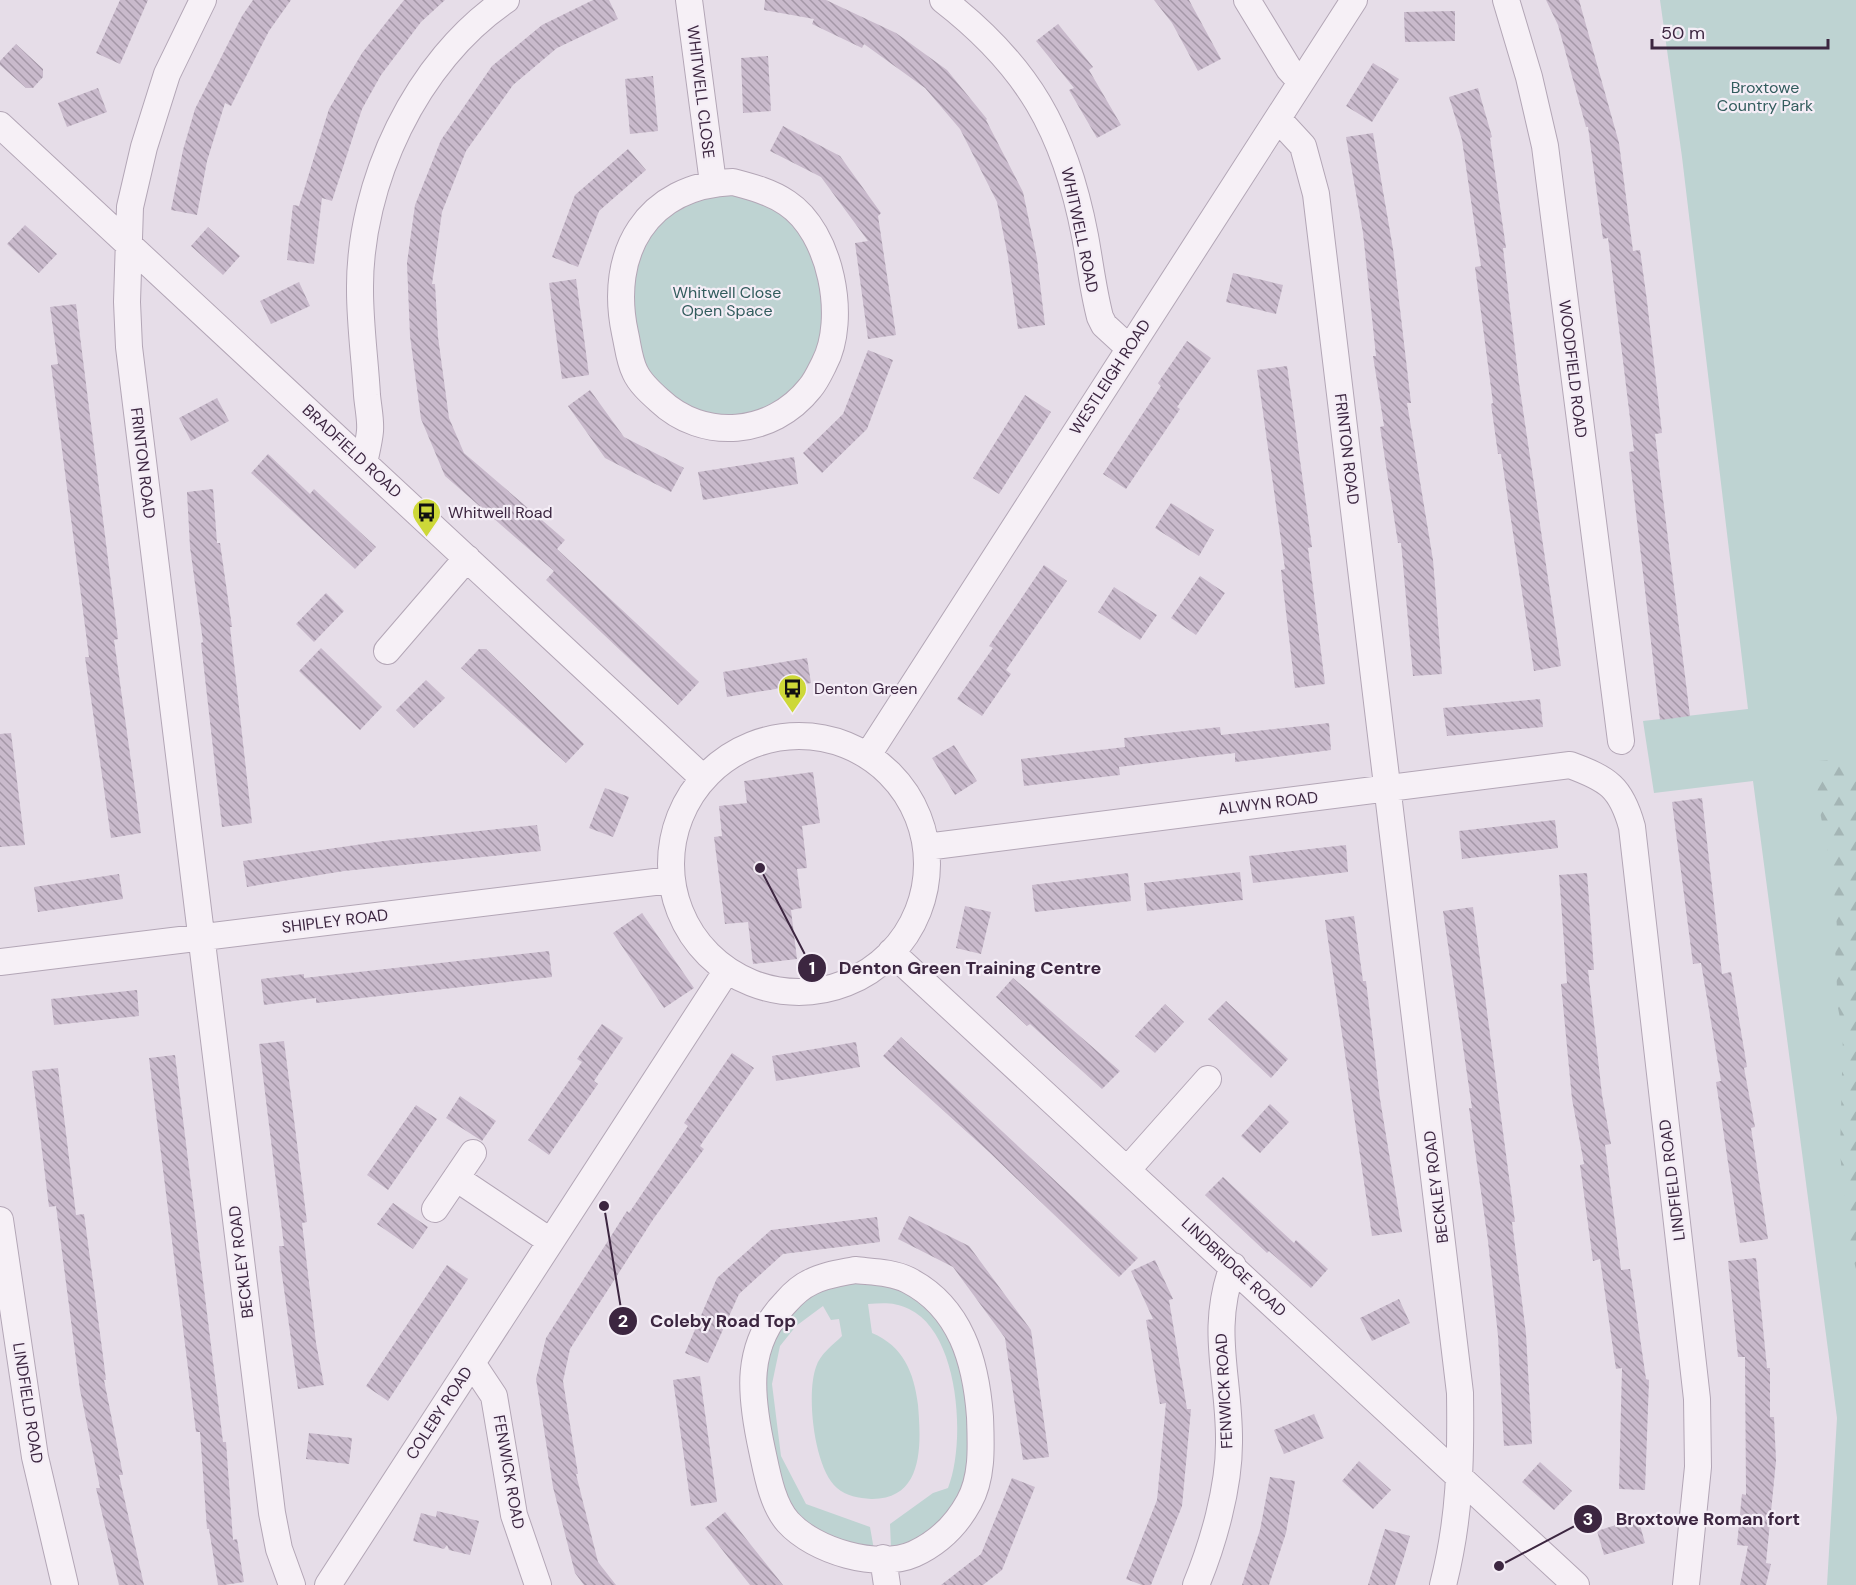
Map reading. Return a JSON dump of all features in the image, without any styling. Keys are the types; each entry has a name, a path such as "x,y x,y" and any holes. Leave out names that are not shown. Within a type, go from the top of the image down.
{"street":[{"name":"FRINTON ROAD","path":"202,936 129,347 127,302 130,207 153,114 167,74 203,0"},
{"path":"364,463 370,432 360,291 361,248 379,175 394,135 411,104 435,69 472,28 506,0"},
{"name":"WHITWELL CLOSE","path":"689,0 713,183"},
{"name":"WHITWELL ROAD","path":"944,0 972,23 1014,65 1044,110 1068,166 1085,235 1100,317 1104,325 1129,348"},
{"path":"1247,0 1289,69 1301,82"},
{"name":"WESTLEIGH ROAD","path":"868,755 1129,348 1279,120 1354,0"},
{"name":"WOODFIELD ROAD","path":"1506,0 1529,77 1545,146 1620,741"},
{"name":"FRINTON ROAD","path":"1279,120 1303,146 1316,194 1389,788"},
{"name":"BRADFIELD ROAD","path":"0,125 703,777"},
{"path":"733,182 763,190 789,204 813,231 824,251 832,284 835,315 832,339 826,360 811,388 766,422 742,428 697,424 674,415 636,373 621,315 619,289 622,269 628,248 639,226 654,211 680,195 713,183 733,182"},
{"path":"387,651 467,558"},
{"path":"811,735 839,741 868,755 896,780 914,808 926,847 926,875 919,907 906,934 891,951 856,978 814,991 776,990 749,982 727,970 698,944 681,915 671,880 670,851 677,822 703,777 726,758 762,740 811,735"},
{"name":"ALWYN ROAD","path":"926,847 1570,765 1608,782"},
{"name":"LINDFIELD ROAD","path":"1608,782 1619,793 1632,827 1697,1399 1698,1467 1686,1585"},
{"name":"BECKLEY ROAD","path":"1389,788 1460,1392 1461,1476 1454,1540 1443,1585"},
{"name":"SHIPLEY ROAD","path":"0,962 671,880"},
{"name":"BECKLEY ROAD","path":"202,936 272,1513 279,1549 292,1585"},
{"name":"LINDBRIDGE ROAD","path":"891,951 1461,1476 1576,1585"},
{"name":"COLEBY ROAD","path":"328,1585 727,970"},
{"path":"1128,1169 1208,1079"},
{"path":"435,1209 473,1153"},
{"path":"456,1178 550,1241"},
{"name":"LINDFIELD ROAD","path":"0,1220 35,1457 65,1585"},
{"name":"FENWICK ROAD","path":"1196,1585 1212,1544 1229,1444 1220,1326 1226,1287 1233,1266"},
{"path":"855,1270 906,1279 938,1302 950,1314 963,1335 973,1364 978,1394 981,1443 978,1475 973,1495 962,1515 947,1532 912,1555 883,1558 859,1558 823,1547 787,1522 776,1501 767,1474 754,1394 754,1356 762,1333 779,1309 810,1282 855,1270"},
{"name":"FENWICK ROAD","path":"472,1363 495,1396 513,1515 538,1585"},
{"path":"883,1558 886,1585"}],"green space":[{"name":"Broxtowe Country Park","path":"1660,0 1856,0 1856,1585 1827,1585 1837,1418 1753,781 1654,793 1643,721 1748,709 1682,157"},
{"name":"Whitwell Close Open Space","path":"726,194 752,196 778,208 803,231 822,287 823,330 803,383 781,401 756,414 707,416 681,405 655,383 643,363 629,287 638,256 650,230 685,203"},
{"path":"1840,759 1856,772 1856,1269 1849,1243 1840,1153 1843,1033 1838,1008 1835,947 1837,928 1833,877 1817,797 1819,761"},
{"path":"857,1280 897,1288 922,1300 939,1316 963,1372 971,1462 958,1508 909,1547 891,1548 890,1524 933,1493 948,1488 954,1468 957,1418 948,1364 939,1341 926,1322 909,1309 894,1304 868,1304 872,1333 883,1338 899,1353 910,1371 916,1393 920,1435 919,1451 916,1466 902,1490 889,1497 871,1499 853,1496 837,1488 823,1465 814,1430 813,1379 820,1358 842,1336 839,1319 831,1320 823,1306 796,1326 780,1346 772,1384 781,1456 806,1504 870,1527 874,1550 835,1544 798,1519 777,1478 762,1380 772,1337 796,1306 826,1286"}],"building":[{"path":"120,0 148,0 120,64 96,53"},
{"path":"253,0 291,0 269,31 231,106 225,103 207,161 197,215 171,210 183,150 195,109 242,16"},
{"path":"404,0 445,0 421,22 381,75 362,109 332,201 322,198 314,264 287,260 293,205 299,206 329,109 362,53"},
{"path":"593,0 609,0 618,19 557,48 513,85 466,151 442,212 432,284 435,284 438,337 449,418 464,453 565,540 557,549 699,682 678,705 546,580 554,571 445,476 421,419 410,336 407,263 415,205 441,140 492,66 542,25"},
{"path":"765,0 826,0 896,33 947,70 987,119 1023,192 1037,259 1045,325 1018,329 1008,257 997,202 960,129 925,88 864,44 862,48 812,24 814,19 764,10"},
{"path":"1154,0 1189,0 1221,59 1198,71 1172,23"},
{"path":"1546,0 1579,0 1619,143 1633,251 1640,250 1647,301 1662,433 1655,434 1690,716 1660,720 1629,452 1634,451 1608,238 1603,239 1588,127 1586,127 1558,25"},
{"path":"1455,11 1455,41 1405,42 1404,12"},
{"path":"1058,24 1093,67 1089,70 1121,125 1097,138 1069,90 1074,88 1036,41"},
{"path":"16,44 43,69 43,77 33,88 26,88 0,65 0,61"},
{"path":"768,56 771,111 743,113 741,58"},
{"path":"1373,63 1399,79 1372,122 1346,106"},
{"path":"653,76 658,131 630,134 625,79"},
{"path":"98,88 107,112 67,127 58,103"},
{"path":"1478,88 1492,137 1490,138 1506,248 1503,248 1519,383 1561,666 1534,671 1501,454 1498,454 1491,404 1493,403 1475,267 1481,266 1462,140 1449,97"},
{"path":"783,126 840,156 881,213 878,216 896,335 868,339 855,243 868,241 821,177 770,151"},
{"path":"1373,133 1393,249 1411,403 1407,403 1433,560 1442,674 1413,676 1401,543 1398,543 1380,427 1384,426 1373,356 1376,356 1363,233 1346,137"},
{"path":"628,149 646,170 599,211 578,267 552,257 575,195"},
{"path":"25,225 57,254 39,273 7,244"},
{"path":"208,227 240,256 223,275 191,246"},
{"path":"1233,273 1283,285 1276,314 1226,302"},
{"path":"576,279 589,375 562,379 549,283"},
{"path":"299,282 310,306 271,324 260,301"},
{"path":"76,304 118,639 114,640 141,833 111,838 85,657 89,657 51,365 58,364 50,307"},
{"path":"1187,341 1211,358 1177,407 1180,409 1126,489 1103,474 1161,386 1158,383"},
{"path":"868,350 893,360 867,429 822,473 803,453 843,414"},
{"path":"1287,366 1312,547 1308,548 1325,684 1295,688 1281,570 1285,569 1257,370"},
{"path":"590,390 624,437 684,468 671,492 605,458 568,406"},
{"path":"1025,395 1051,412 999,494 973,478"},
{"path":"217,398 229,421 191,441 179,418"},
{"path":"268,454 310,494 314,489 376,547 355,569 251,473"},
{"path":"794,457 798,484 703,500 698,472"},
{"path":"213,489 217,543 220,543 232,627 230,627 252,823 222,827 201,643 203,642 190,547 187,492"},
{"path":"1171,503 1214,530 1199,556 1155,528"},
{"path":"1044,565 1067,581 1006,670 1011,674 982,716 957,699 993,648 989,646"},
{"path":"1200,576 1225,593 1196,635 1171,618"},
{"path":"1114,587 1157,615 1140,640 1098,612"},
{"path":"326,593 344,611 314,642 296,624"},
{"path":"321,648 382,707 360,730 299,671"},
{"path":"479,649 486,649 584,744 566,763 461,668"},
{"path":"807,658 811,683 727,697 723,672"},
{"path":"426,680 445,698 414,728 396,710"},
{"path":"1540,699 1543,727 1447,736 1443,708"},
{"path":"1329,723 1331,750 1235,762 1235,753 1199,757 1119,767 1120,775 1024,786 1021,759 1125,747 1124,738 1220,727 1221,735"},
{"path":"11,733 25,845 0,847 0,734"},
{"path":"954,745 977,781 955,795 932,758"},
{"path":"813,772 820,823 802,826 807,868 797,869 802,908 791,910 797,959 753,964 748,922 725,924 714,837 722,836 719,806 747,803 744,781"},
{"path":"605,788 629,797 613,837 589,828"},
{"path":"1702,798 1722,974 1731,972 1747,1067 1744,1068 1755,1127 1751,1128 1768,1239 1740,1243 1716,1082 1721,1081 1701,963 1693,964 1672,802"},
{"path":"1555,820 1558,848 1462,859 1459,831"},
{"path":"537,825 541,851 344,871 247,887 243,861 384,841"},
{"path":"1346,845 1348,872 1253,883 1249,856"},
{"path":"1240,872 1243,900 1147,911 1144,883"},
{"path":"1128,873 1131,901 1035,912 1032,885"},
{"path":"1587,873 1594,970 1588,970 1602,1095 1611,1144 1605,1145 1621,1270 1630,1269 1646,1379 1649,1380 1645,1490 1619,1489 1622,1368 1616,1369 1600,1259 1593,1261 1580,1165 1584,1164 1572,1099 1561,984 1567,983 1559,875"},
{"path":"119,874 123,899 38,912 34,887"},
{"path":"965,906 991,912 981,954 956,948"},
{"path":"1473,907 1515,1222 1512,1222 1526,1334 1532,1444 1504,1446 1498,1336 1488,1241 1469,1108 1472,1108 1443,911"},
{"path":"642,913 694,988 664,1008 613,933"},
{"path":"1354,916 1363,981 1366,981 1380,1099 1402,1232 1372,1236 1325,920"},
{"path":"549,951 552,977 316,1003 316,998 264,1005 261,979 304,974 304,978"},
{"path":"1013,978 1120,1071 1102,1089 1030,1024 1027,1026 996,997"},
{"path":"137,990 139,1016 54,1025 51,999"},
{"path":"1226,1001 1288,1059 1271,1078 1208,1019"},
{"path":"1165,1004 1184,1022 1155,1053 1135,1036"},
{"path":"602,1024 623,1038 594,1081 598,1084 549,1155 528,1140 582,1062 577,1059"},
{"path":"901,1037 1138,1258 1119,1277 989,1152 883,1056"},
{"path":"284,1041 307,1222 302,1223 316,1343 324,1385 298,1389 281,1268 279,1246 284,1246 259,1044"},
{"path":"856,1042 860,1067 776,1081 772,1056"},
{"path":"732,1053 754,1068 700,1146 704,1149 654,1218 570,1349 563,1381 578,1474 576,1474 598,1562 616,1585 584,1585 575,1573 553,1487 536,1379 546,1338 627,1211 629,1213 688,1126 684,1123"},
{"path":"175,1055 223,1442 226,1442 233,1540 237,1539 244,1582 224,1585 218,1585 209,1529 207,1529 200,1432 196,1432 149,1058"},
{"path":"58,1068 76,1215 84,1214 106,1380 104,1380 123,1475 119,1475 144,1585 119,1585 96,1488 100,1488 80,1390 56,1206 49,1207 32,1071"},
{"path":"460,1096 496,1121 482,1141 446,1118"},
{"path":"1270,1104 1289,1122 1260,1153 1241,1136"},
{"path":"416,1105 437,1119 388,1190 367,1175"},
{"path":"1223,1177 1294,1243 1296,1240 1328,1269 1311,1288 1269,1251 1267,1253 1205,1195"},
{"path":"393,1203 428,1227 413,1249 377,1224"},
{"path":"909,1216 969,1246 1031,1330 1049,1457 1023,1460 1005,1338 953,1267 898,1239"},
{"path":"877,1217 880,1242 783,1254 739,1294 708,1363 685,1353 717,1278 771,1230"},
{"path":"1756,1258 1767,1368 1770,1368 1770,1417 1774,1417 1776,1461 1766,1563 1771,1564 1766,1585 1740,1585 1748,1546 1737,1545 1742,1494 1746,1495 1745,1357 1738,1357 1728,1261"},
{"path":"1155,1260 1173,1299 1169,1300 1187,1409 1191,1409 1182,1506 1151,1585 1142,1585 1126,1579 1157,1500 1166,1403 1160,1404 1146,1320 1153,1319 1131,1271"},
{"path":"447,1265 468,1279 388,1401 366,1386"},
{"path":"1399,1299 1410,1323 1372,1341 1360,1318"},
{"path":"700,1376 717,1502 691,1506 673,1380"},
{"path":"1314,1414 1324,1438 1284,1454 1274,1430"},
{"path":"309,1433 352,1438 349,1464 306,1459"},
{"path":"1359,1461 1391,1490 1373,1509 1342,1481"},
{"path":"1540,1462 1572,1491 1554,1510 1522,1482"},
{"path":"1270,1477 1295,1481 1286,1533 1269,1585 1242,1585 1260,1530"},
{"path":"1012,1478 1035,1487 1002,1570 983,1585 941,1585 981,1554"},
{"path":"437,1511 479,1521 470,1555 449,1550 447,1545 444,1549 413,1541 421,1513 436,1517"},
{"path":"725,1512 783,1585 750,1585 705,1528"},
{"path":"1638,1518 1645,1543 1604,1555 1597,1531"},
{"path":"1385,1529 1410,1536 1404,1557 1395,1585 1368,1585"}],"place":[{"name":"Whitwell Road","path":"427,538"},
{"name":"Denton Green","path":"793,714"},
{"name":"Denton Green Training Centre","path":"760,868"},
{"name":"Coleby Road Top","path":"604,1206"},
{"name":"Broxtowe Roman fort","path":"1499,1566"}]}
